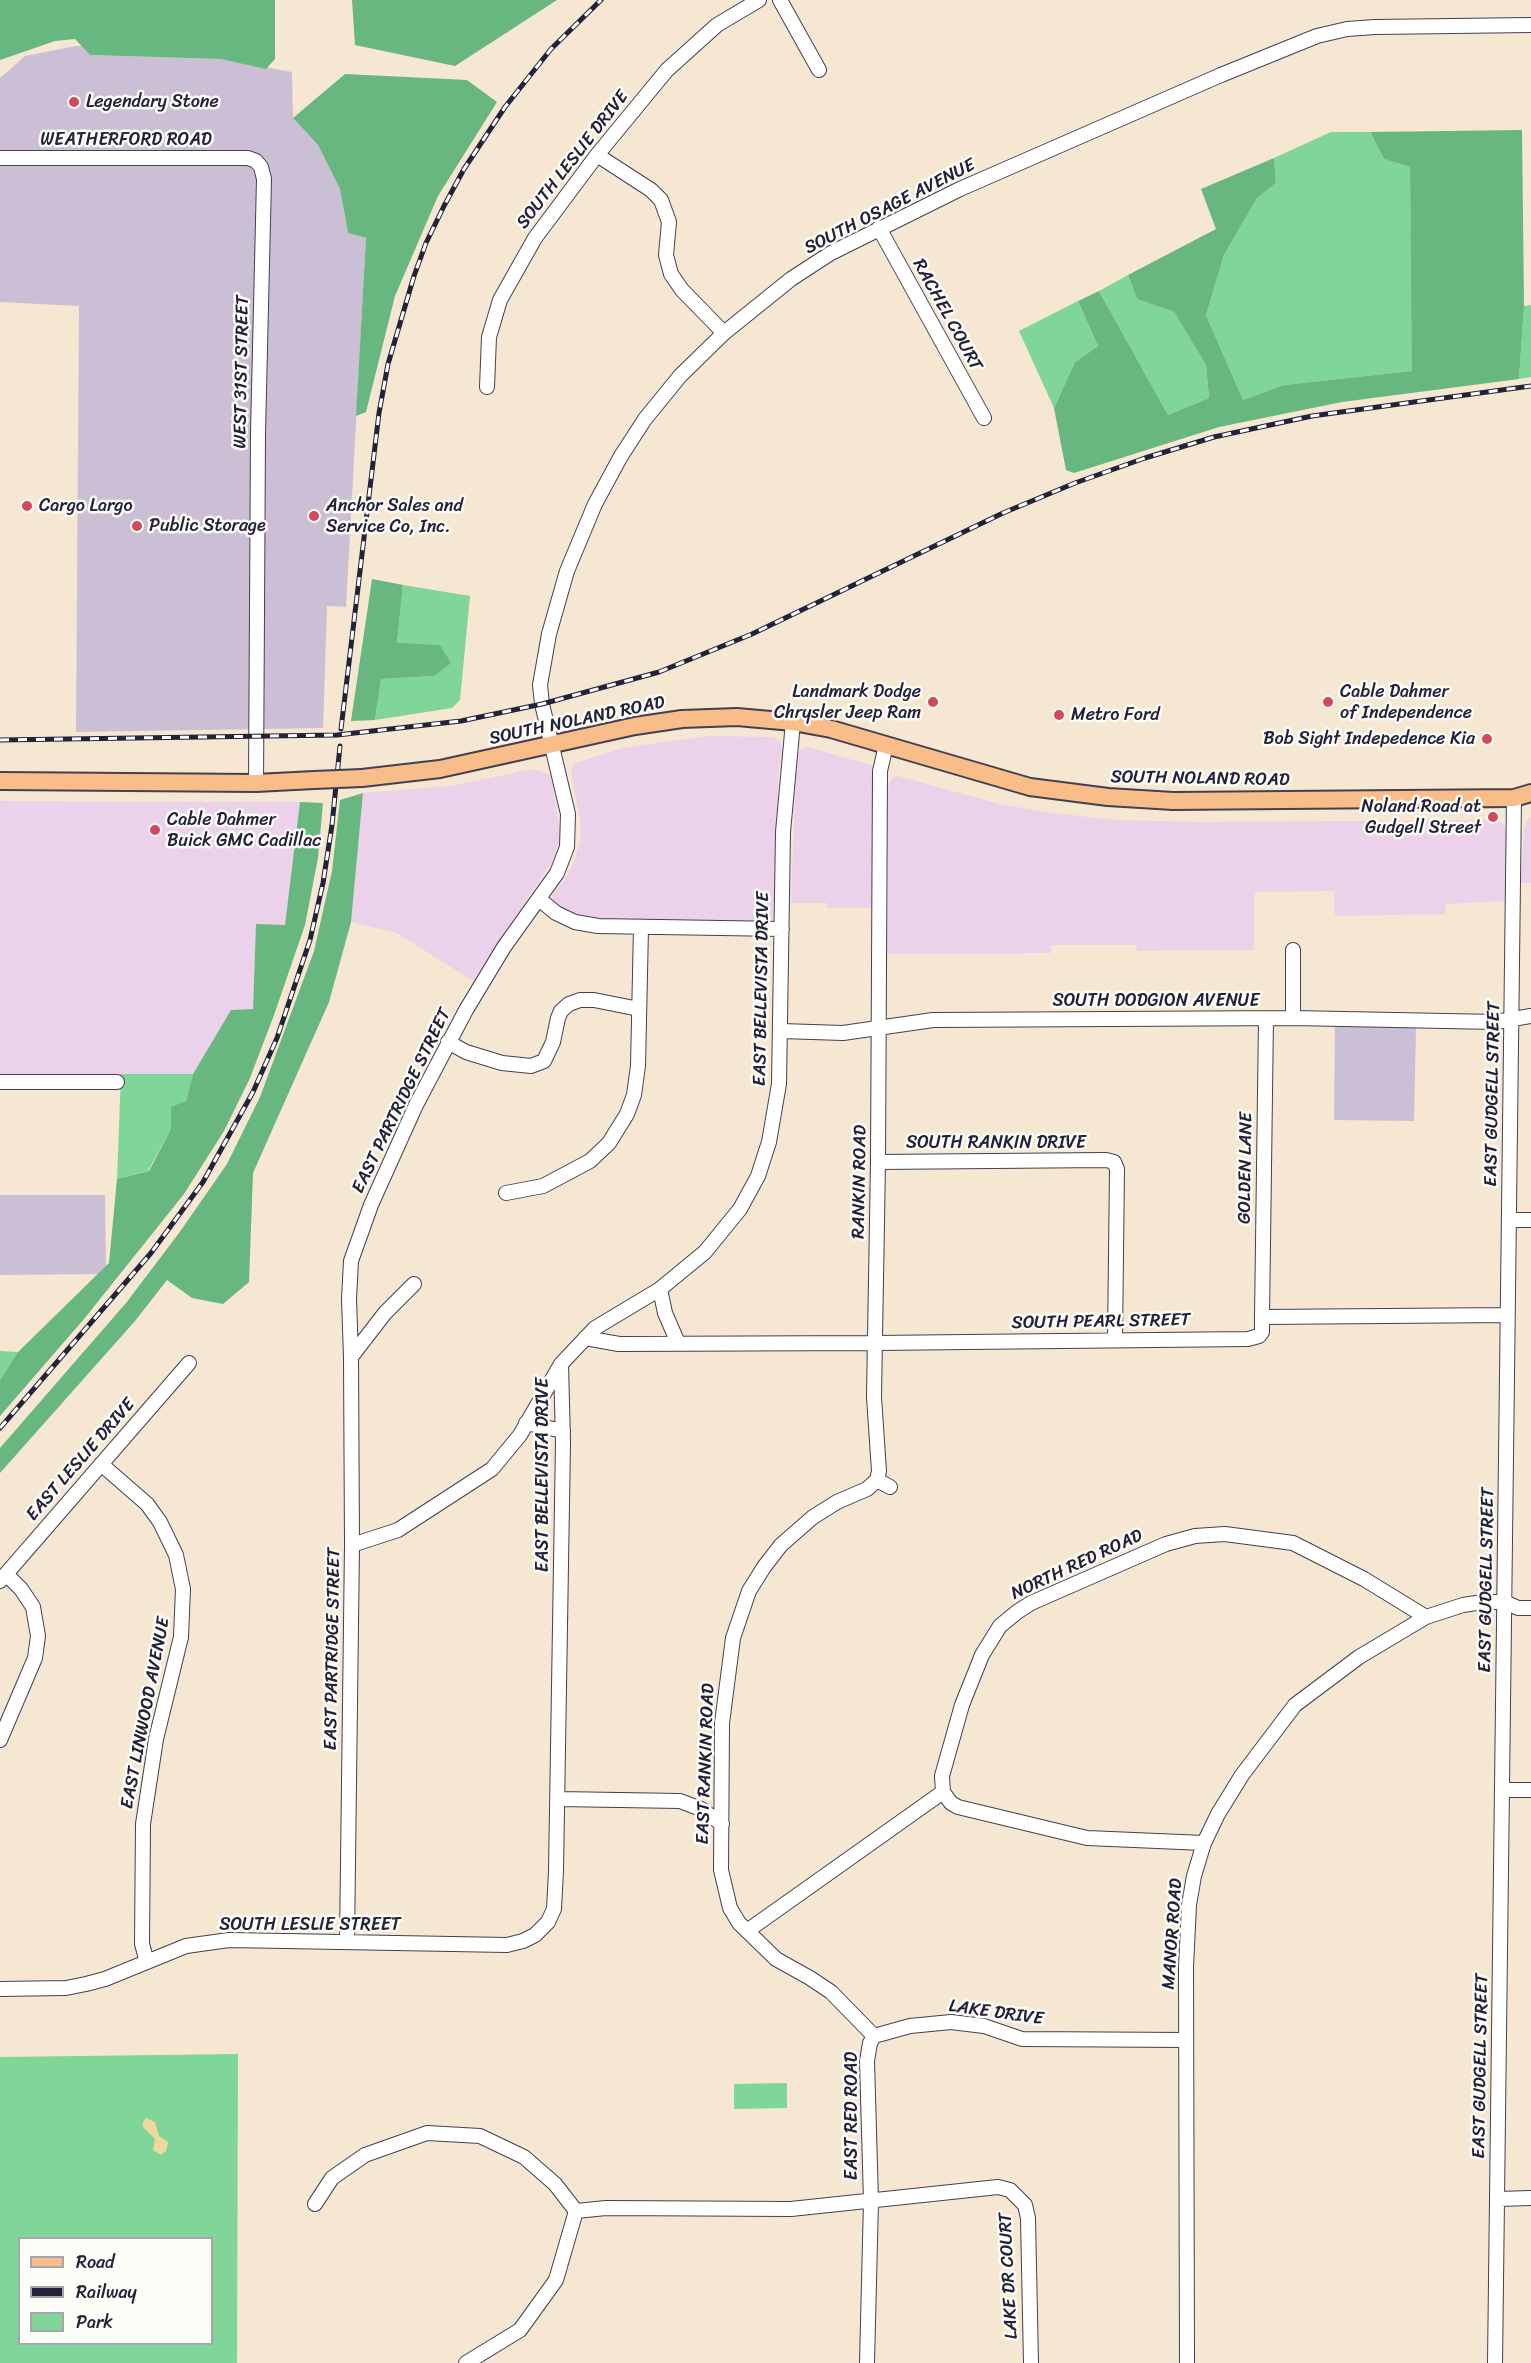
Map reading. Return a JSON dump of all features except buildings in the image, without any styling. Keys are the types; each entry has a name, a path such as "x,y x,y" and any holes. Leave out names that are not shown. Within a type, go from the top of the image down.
{"main road":[{"name":"SOUTH NOLAND ROAD","path":"0,781 256,783 362,778 440,769 635,726 682,719 737,717 793,722 831,729 1030,787 1108,797 1173,801 1514,798 1531,793"},
{"name":"SOUTH NOLAND ROAD","path":"1514,798 1531,806"}],"street":[{"name":"SOUTH LESLIE DRIVE","path":"487,387 489,337 500,300 518,264 535,238 597,155 667,70 717,25 759,0"},
{"path":"780,0 819,70"},
{"name":"SOUTH OSAGE AVENUE","path":"552,745 540,685 549,634 567,571 595,504 621,456 645,419 680,376 724,333 791,279 831,253 982,179 1221,75 1317,36 1347,29 1375,27 1531,26"},
{"path":"597,155 651,190 661,200 669,222 666,255 671,274 682,290 724,333"},
{"name":"WEATHERFORD ROAD","path":"0,158 251,159"},
{"name":"WEST 31ST STREET","path":"251,159 261,167 264,179 258,433 256,783"},
{"name":"RACHEL COURT","path":"879,228 984,418"},
{"name":"EAST BELLEVISTA DRIVE","path":"548,1922 554,1909 556,1896 561,1364 595,1328 660,1289 690,1266 717,1239 740,1209 758,1176 769,1142 779,1084 783,832 793,722"},
{"name":"EAST PARTRIDGE STREET","path":"347,1941 352,1545 349,1286 351,1261 362,1227 416,1105 448,1042 504,947 564,860 567,848 568,814 552,745"},
{"name":"RANKIN ROAD","path":"876,1480 879,1471 874,1397 880,771 886,745"},
{"name":"EAST GUDGELL STREET","path":"1495,2363 1514,798"},
{"path":"539,899 556,913 575,922 598,927 782,929"},
{"path":"506,1193 543,1186 590,1161 609,1143 621,1127 634,1095 638,1066 640,928"},
{"path":"1293,950 1293,1018"},
{"path":"448,1042 466,1052 502,1063 531,1066 544,1060 553,1042 558,1018 569,1004 580,1000 594,1000 639,1010"},
{"name":"SOUTH DODGION AVENUE","path":"781,1032 843,1034 933,1020 1293,1018 1496,1022 1531,1016"},
{"name":"GOLDEN LANE","path":"1263,1317 1266,1019"},
{"path":"0,1082 117,1082"},
{"name":"SOUTH RANKIN DRIVE","path":"878,1161 1106,1160 1114,1162 1117,1169 1115,1340"},
{"path":"1510,1220 1531,1220"},
{"path":"351,1357 385,1313 414,1284"},
{"path":"660,1289 665,1313 678,1343"},
{"path":"1263,1317 1508,1315"},
{"name":"SOUTH PEARL STREET","path":"585,1338 619,1344 1255,1338 1262,1332 1263,1317"},
{"name":"EAST LESLIE DRIVE","path":"3,1578 189,1363"},
{"path":"352,1545 398,1530 492,1469 505,1455 561,1364"},
{"path":"526,1423 562,1431"},
{"name":"EAST LINWOOD AVENUE","path":"101,1464 147,1504 160,1522 176,1555 183,1589 181,1637 156,1739 143,1824 142,1944 147,1962"},
{"path":"876,1480 890,1486"},
{"name":"EAST RANKIN ROAD","path":"747,1931 739,1923 725,1892 722,1870 722,1723 730,1657 739,1617 749,1591 782,1545 813,1517 837,1502 867,1489 876,1480"},
{"name":"NORTH RED ROAD","path":"943,1792 942,1776 962,1704 982,1654 1000,1626 1031,1603 1166,1544 1195,1536 1225,1534 1293,1543 1364,1579 1426,1617"},
{"path":"0,1740 35,1658 38,1635 33,1607 21,1589 3,1578"},
{"name":"MANOR ROAD","path":"1187,2363 1186,1967 1194,1876 1204,1843 1242,1774 1295,1705 1359,1657 1426,1617 1462,1605 1505,1602 1518,1608 1531,1608"},
{"path":"1503,1790 1531,1790"},
{"path":"747,1931 943,1792 951,1803 958,1807 1087,1838 1204,1843"},
{"path":"558,1799 680,1801 701,1809 722,1824"},
{"name":"SOUTH LESLIE STREET","path":"0,1989 66,1988 86,1984 105,1979 186,1946 229,1940 507,1945 535,1935 548,1922"},
{"name":"EAST RED ROAD","path":"747,1931 776,1959 831,1992 874,2036 870,2043 867,2061 871,2200 867,2363"},
{"name":"LAKE DRIVE","path":"874,2036 910,2026 951,2022 984,2026 1023,2039 1186,2040"},
{"path":"315,2204 332,2178 365,2155 427,2133 480,2136 525,2157 555,2184 576,2211"},
{"name":"LAKE DR COURT","path":"871,2200 998,2187 1010,2190 1020,2197 1028,2217 1031,2363"},
{"path":"1498,2199 1531,2198"},
{"path":"576,2211 606,2208 791,2209 871,2200"},
{"path":"466,2363 520,2330 556,2280 576,2211"}],"shaded area":[{"path":"82,46 90,55 221,59 292,72 293,118 318,145 340,189 348,233 366,238 346,607 327,606 323,728 76,732 79,306 0,302 0,78 25,56"},
{"path":"708,736 774,737 780,741 782,750 778,777 777,898 773,920 767,925 632,923 580,918 559,909 552,902 553,894 564,881 575,860 581,836 571,769 575,763 623,748"},
{"path":"807,747 871,765 874,769 875,908 827,908 827,903 791,903 796,758 800,750"},
{"path":"533,769 551,775 561,838 553,860 473,981 397,933 351,922 363,793 451,786"},
{"path":"898,776 999,804 1116,820 1201,822 1498,820 1504,825 1508,834 1507,901 1446,904 1445,914 1335,916 1334,891 1255,892 1254,950 1137,951 1136,945 1051,945 1051,953 887,954 888,791 893,777"},
{"path":"0,801 300,802 285,925 256,924 253,1009 231,1011 193,1074 0,1075"},
{"path":"1531,817 1531,883 1521,883 1524,828"},
{"path":"1335,1025 1416,1026 1414,1121 1334,1120"},
{"path":"0,1195 105,1195 106,1274 0,1275"}],"green space":[{"path":"0,0 275,0 275,59 266,69 221,59 90,55 75,39 55,41 0,60"},
{"path":"352,0 557,0 455,66 355,45"},
{"path":"345,74 467,80 497,102 438,196 395,296 366,412 356,416 366,238 348,233 340,189 318,145 293,118"},
{"path":"1522,130 1524,306 1519,379 1342,402 1219,427 1074,473 1066,470 1054,408 1075,362 1098,346 1078,301 1099,291 1168,415 1209,398 1206,365 1174,312 1137,299 1128,275 1216,229 1201,189 1274,158 1276,183 1257,198 1224,255 1206,315 1243,400 1284,385 1412,371 1410,167 1384,159 1370,132"},
{"path":"1331,132 1370,132 1384,159 1410,167 1413,371 1284,385 1243,400 1206,315 1224,255 1257,198 1276,183 1274,158"},
{"path":"1128,275 1137,299 1174,312 1206,365 1209,398 1168,415 1099,291"},
{"path":"1078,301 1098,346 1075,362 1054,408 1019,331"},
{"path":"1531,305 1531,377 1519,379 1524,306"},
{"path":"372,579 403,585 397,643 440,645 451,663 434,676 381,679 375,720 351,721"},
{"path":"403,585 470,596 460,700 452,708 375,720 381,679 434,676 440,645 397,644"},
{"path":"363,793 351,922 329,1002 253,1173 249,1282 223,1304 192,1298 167,1280 135,1321 0,1473 0,1448 126,1303 227,1164 260,1097 314,951 332,871 340,800"},
{"path":"300,802 323,803 318,858 305,925 250,1078 224,1131 184,1194 84,1319 0,1416 0,1380 18,1352 109,1263 117,1179 149,1171 171,1129 171,1107 186,1101 193,1074 231,1010 253,1009 256,924 285,925"},
{"path":"121,1074 193,1074 186,1101 171,1108 171,1129 148,1171 117,1179"},
{"path":"0,1351 18,1352 0,1380"},
{"path":"238,2054 237,2363 0,2363 0,2057"},
{"path":"787,2083 787,2108 734,2109 734,2084"}],"sand":[{"path":"146,2118 155,2122 159,2136 168,2142 166,2151 161,2155 153,2150 155,2139 143,2127"}],"railway":[{"path":"341,729 379,413 388,364 414,276 426,243 444,206 464,169 505,107 551,49 601,0"},
{"path":"0,740 337,735 461,721 542,704 659,672 752,634 1003,513 1075,483 1145,458 1214,437 1312,416 1531,386"},
{"path":"0,1428 151,1253 203,1182 253,1092 277,1038 310,940 323,883 332,825 340,746"}],"place":[{"name":"Legendary Stone","path":"74,102"},
{"name":"Cargo Largo","path":"27,506"},
{"name":"Anchor Sales and Service Co, Inc.","path":"314,516"},
{"name":"Public Storage","path":"137,526"},
{"name":"Landmark Dodge Chrysler Jeep Ram","path":"933,702"},
{"name":"Cable Dahmer of Independence","path":"1328,702"},
{"name":"Metro Ford","path":"1059,715"},
{"name":"Bob Sight Indepedence Kia","path":"1487,739"},
{"name":"Noland Road at Gudgell Street","path":"1493,817"},
{"name":"Cable Dahmer Buick GMC Cadillac","path":"155,830"}]}
